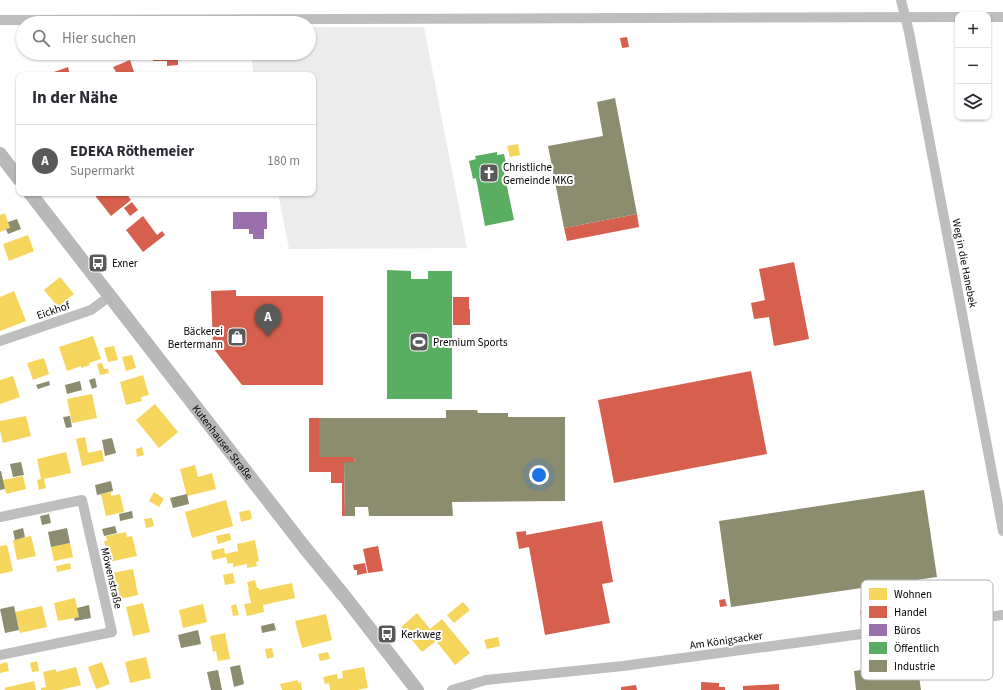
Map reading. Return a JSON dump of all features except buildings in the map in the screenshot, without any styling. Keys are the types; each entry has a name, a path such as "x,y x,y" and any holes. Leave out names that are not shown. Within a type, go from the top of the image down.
{"street":[{"name":"Weg in die Hanebek","path":"901,0 911,40 1003,531"},
{"path":"316,19 955,17"},
{"path":"991,17 1003,18"},
{"path":"0,20 16,20"},
{"path":"0,154 16,174"},
{"name":"Kutenhauser Straße","path":"32,196 417,690"},
{"name":"Eickhof","path":"0,341 91,310 110,296"},
{"name":"Möwenstraße","path":"0,517 82,500 112,632 0,655"},
{"name":"Am Königsacker","path":"993,616 1003,615"},
{"name":"Am Königsacker","path":"452,690 486,680 623,666 861,634"}],"shaded area":[{"path":"316,27 424,27 467,248 289,249 279,196 316,196 316,72 253,72 251,60 316,60"}],"place":[{"name":"Christliche Gemeinde MKG","path":"489,173"},
{"name":"Exner","path":"98,263"},
{"name":"Bäckerei Bertermann","path":"237,337"},
{"name":"EDEKA Röthemeier","path":"268,337"},
{"name":"Premium Sports","path":"419,342"},
{"name":"Kerkweg","path":"387,634"}]}
